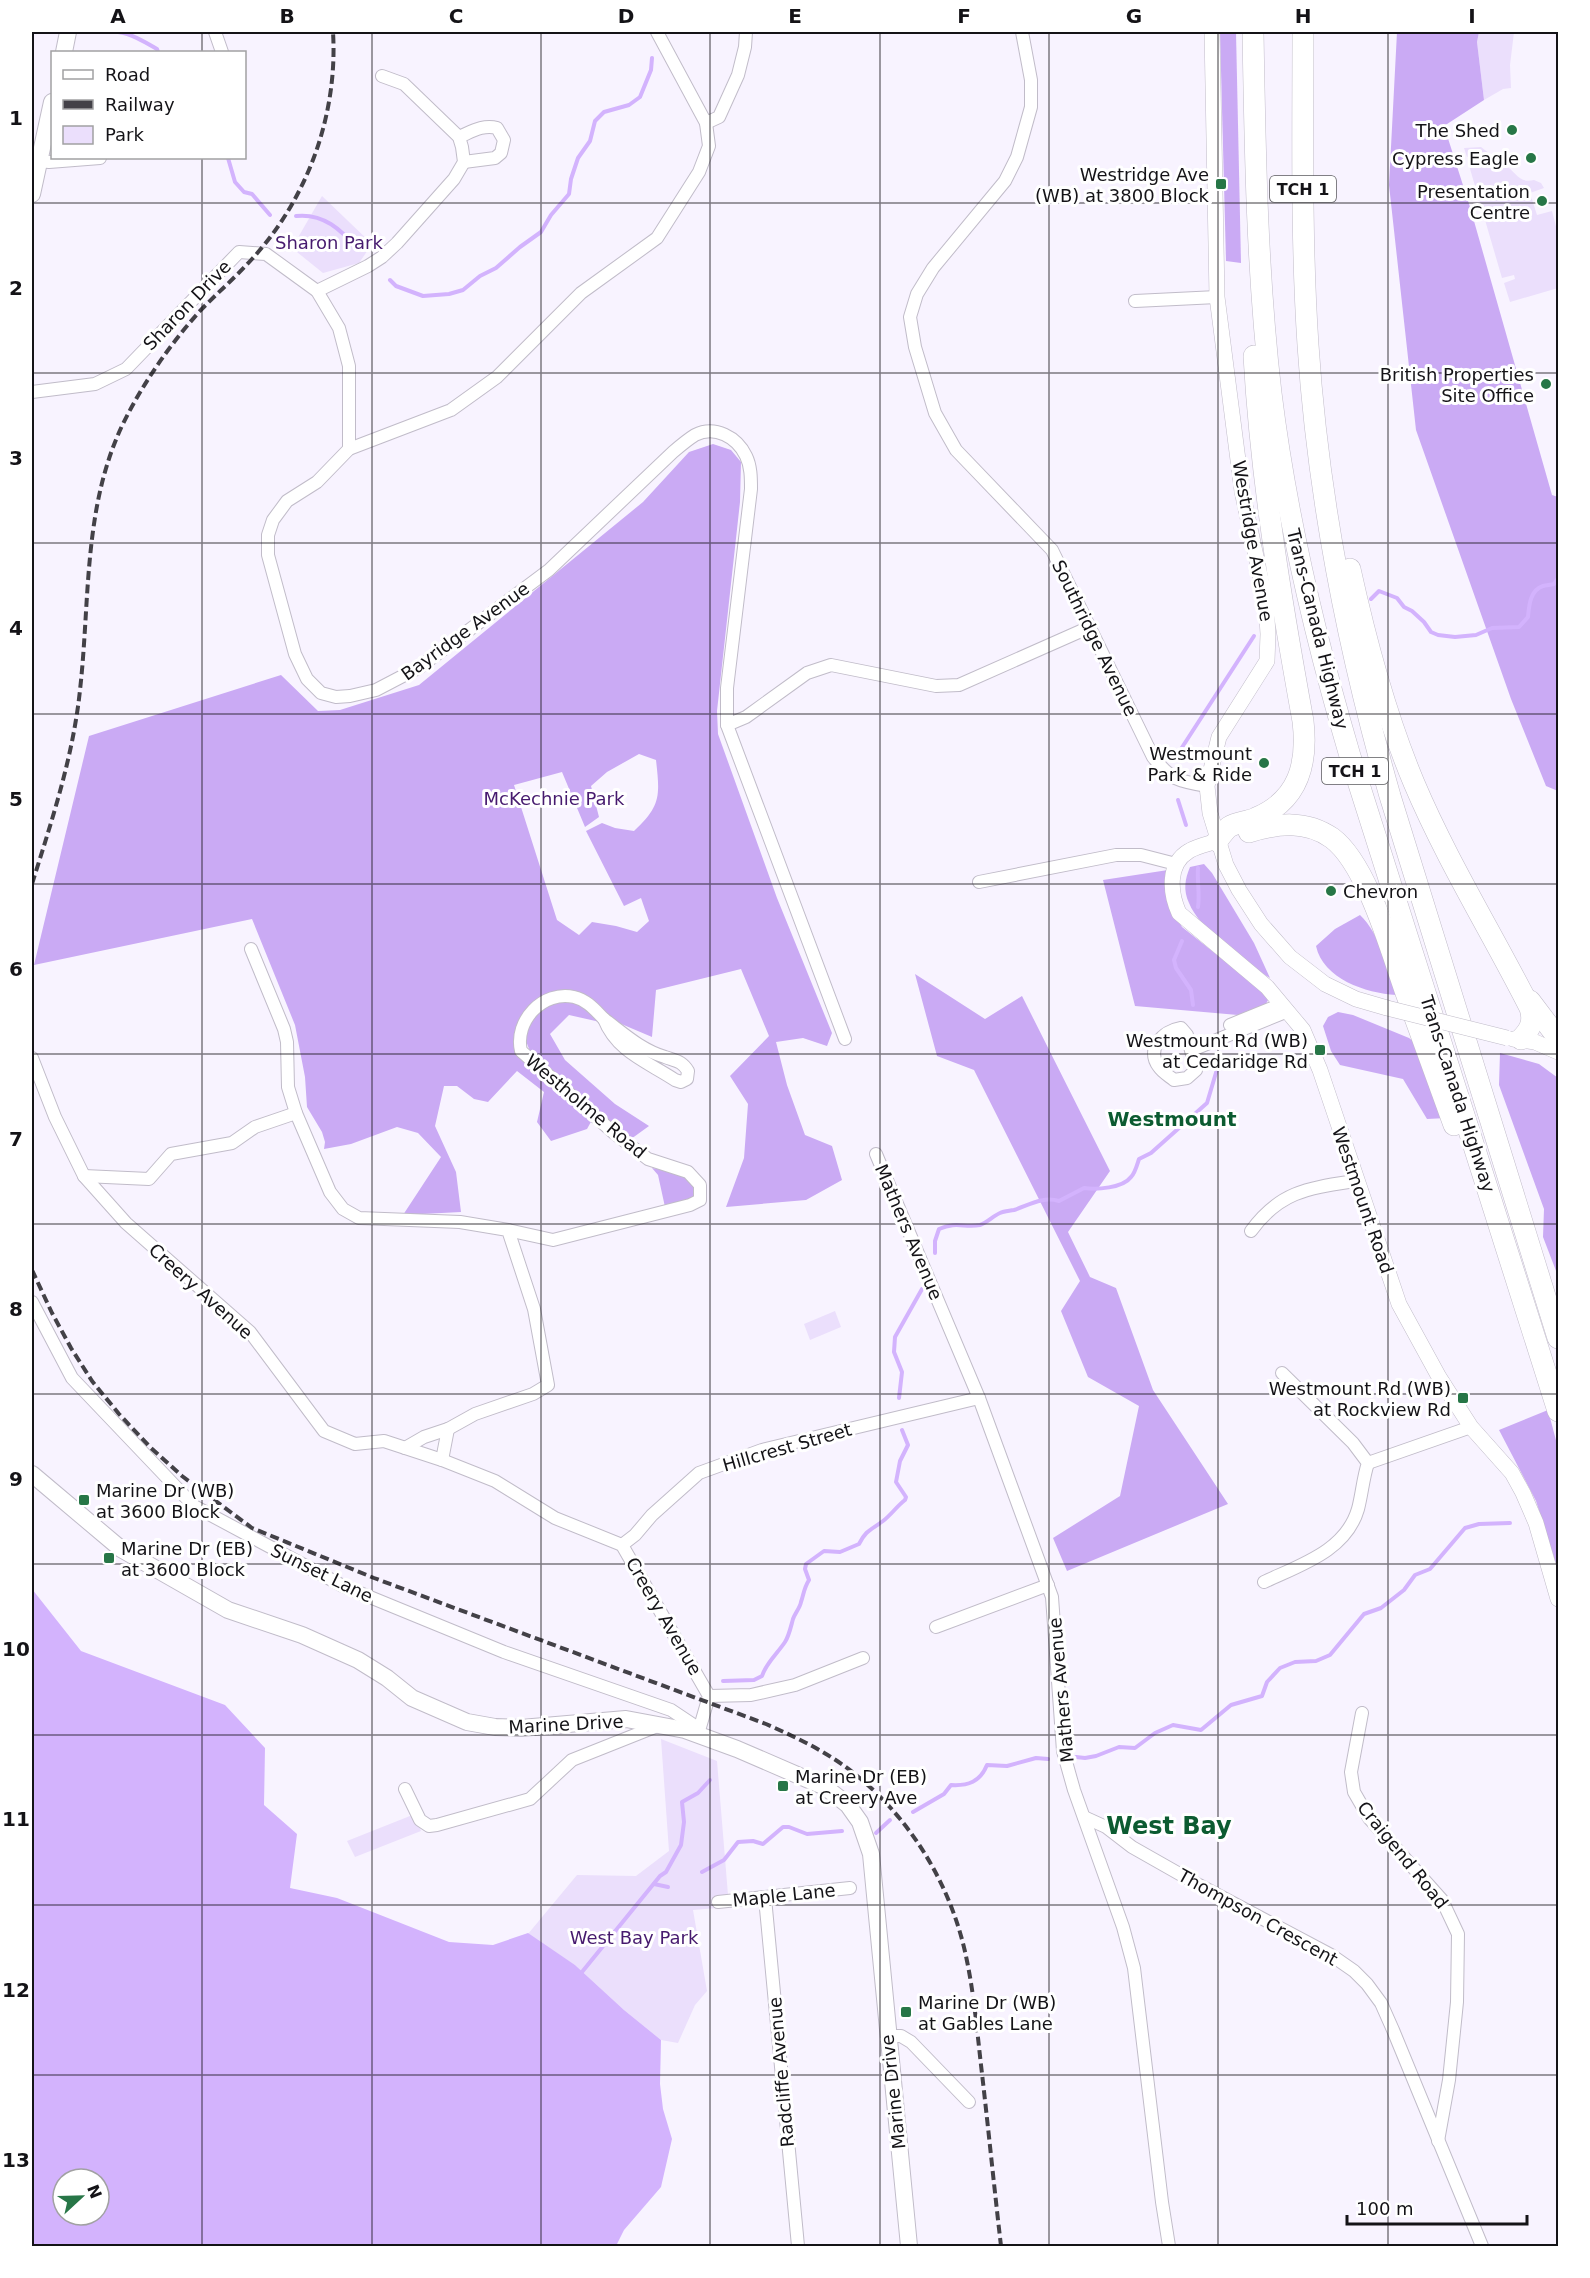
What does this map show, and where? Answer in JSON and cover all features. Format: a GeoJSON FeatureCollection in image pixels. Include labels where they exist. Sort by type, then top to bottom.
{"type":"FeatureCollection","features":[{"type":"Feature","properties":{"kind":"highway","name":"Trans-Canada Highway"},"geometry":{"type":"LineString","coordinates":[[1253,32],[1257,210],[1272,395],[1285,485],[1313,623],[1353,767],[1558,1411]]}},
{"type":"Feature","properties":{"kind":"highway","name":"Trans-Canada Highway"},"geometry":{"type":"LineString","coordinates":[[1303,32],[1303,240],[1308,347],[1316,434],[1345,617],[1365,706],[1393,807],[1558,1338]]}},
{"type":"Feature","properties":{"kind":"highway"},"geometry":{"type":"LineString","coordinates":[[1217,842],[1229,827],[1255,819],[1279,804],[1298,779],[1305,751],[1303,721],[1272,541],[1260,441],[1251,295],[1257,210]]}},
{"type":"Feature","properties":{"kind":"highway"},"geometry":{"type":"LineString","coordinates":[[1308,347],[1350,567],[1385,707],[1428,814],[1515,978],[1532,1017],[1532,1025],[1514,1039]]}},
{"type":"Feature","properties":{"kind":"highway"},"geometry":{"type":"LineString","coordinates":[[1217,842],[1267,826],[1293,824],[1319,831],[1333,839],[1353,863],[1381,925],[1471,1172],[1528,1315]]}},
{"type":"Feature","properties":{"kind":"highway"},"geometry":{"type":"LineString","coordinates":[[1515,978],[1558,1038]]}},
{"type":"Feature","properties":{"kind":"main road"},"geometry":{"type":"LineString","coordinates":[[64,51],[68,32]]}},
{"type":"Feature","properties":{"kind":"main road"},"geometry":{"type":"LineString","coordinates":[[32,194],[51,107]]}},
{"type":"Feature","properties":{"kind":"main road","name":"Marine Drive"},"geometry":{"type":"LineString","coordinates":[[32,1474],[121,1549],[150,1566],[228,1610],[302,1635],[358,1660],[387,1678],[412,1698],[467,1722],[521,1728],[626,1719],[698,1731],[825,1786],[848,1805],[860,1822],[871,1854],[909,2247]]}},
{"type":"Feature","properties":{"kind":"street"},"geometry":{"type":"LineString","coordinates":[[215,32],[222,51]]}},
{"type":"Feature","properties":{"kind":"street","name":"Bayridge Avenue"},"geometry":{"type":"LineString","coordinates":[[657,32],[706,123],[709,146],[699,172],[657,238],[581,293],[497,377],[451,410],[349,449],[317,482],[287,501],[278,511],[270,527],[267,545],[300,667],[315,689],[336,697],[376,690],[420,667],[549,570],[673,452],[695,436],[709,431],[719,432],[734,441],[747,457],[751,489],[727,688],[728,725]]}},
{"type":"Feature","properties":{"kind":"street"},"geometry":{"type":"LineString","coordinates":[[706,123],[718,117],[738,75],[746,32]]}},
{"type":"Feature","properties":{"kind":"street","name":"Southridge Avenue"},"geometry":{"type":"LineString","coordinates":[[1022,32],[1031,80],[1031,107],[1017,157],[1005,181],[933,267],[917,294],[910,317],[915,347],[934,413],[956,450],[1052,550],[1153,757],[1166,774],[1180,781],[1207,786]]}},
{"type":"Feature","properties":{"kind":"street","name":"Westridge Avenue"},"geometry":{"type":"LineString","coordinates":[[1212,32],[1217,297],[1242,491],[1266,603],[1268,634],[1267,661],[1219,737],[1207,786],[1217,842],[1239,890],[1261,924],[1290,957],[1325,984],[1356,999],[1558,1052]]}},
{"type":"Feature","properties":{"kind":"street"},"geometry":{"type":"LineString","coordinates":[[317,291],[382,257],[454,179],[464,162],[459,137],[404,84],[382,76]]}},
{"type":"Feature","properties":{"kind":"street"},"geometry":{"type":"LineString","coordinates":[[459,137],[490,126],[497,128],[504,140],[501,153],[495,158],[464,162]]}},
{"type":"Feature","properties":{"kind":"street"},"geometry":{"type":"LineString","coordinates":[[38,168],[50,162],[88,159]]}},
{"type":"Feature","properties":{"kind":"street","name":"Sharon Drive"},"geometry":{"type":"LineString","coordinates":[[32,392],[95,384],[126,369],[239,252],[266,254],[317,291],[339,328],[349,366],[349,449]]}},
{"type":"Feature","properties":{"kind":"street"},"geometry":{"type":"LineString","coordinates":[[1135,301],[1217,297]]}},
{"type":"Feature","properties":{"kind":"street"},"geometry":{"type":"LineString","coordinates":[[844,1039],[728,725],[746,717],[799,679],[824,666],[842,666],[936,686],[959,685],[1090,627]]}},
{"type":"Feature","properties":{"kind":"street"},"geometry":{"type":"LineString","coordinates":[[979,882],[1116,855],[1141,855],[1176,864],[1187,852],[1217,842]]}},
{"type":"Feature","properties":{"kind":"street","name":"Westmount Road"},"geometry":{"type":"LineString","coordinates":[[1176,864],[1172,891],[1179,913],[1267,987],[1303,1030],[1320,1070],[1355,1180],[1399,1304],[1439,1377],[1471,1426],[1512,1473],[1523,1493],[1536,1523],[1558,1599]]}},
{"type":"Feature","properties":{"kind":"street"},"geometry":{"type":"LineString","coordinates":[[251,949],[284,1029],[287,1042],[288,1087],[296,1113],[330,1192],[343,1209],[359,1218],[460,1222],[508,1230],[534,1309],[548,1385],[532,1394],[475,1414],[405,1448]]}},
{"type":"Feature","properties":{"kind":"street","name":"Westholme Road"},"geometry":{"type":"LineString","coordinates":[[508,1230],[553,1240],[690,1206],[700,1200],[700,1185],[688,1172],[648,1159],[614,1133],[521,1052],[522,1027],[535,1008],[554,997],[575,998],[586,1002],[623,1035],[648,1050],[681,1062],[688,1071],[687,1079],[681,1082],[675,1080],[629,1053],[609,1031],[604,1019]]}},
{"type":"Feature","properties":{"kind":"street"},"geometry":{"type":"LineString","coordinates":[[1191,1046],[1285,1007]]}},
{"type":"Feature","properties":{"kind":"street","name":"Creery Avenue"},"geometry":{"type":"LineString","coordinates":[[32,1058],[55,1117],[84,1176],[126,1223],[250,1332],[324,1431],[355,1444],[384,1441],[442,1460],[495,1481],[555,1518],[622,1545],[709,1696],[698,1731]]}},
{"type":"Feature","properties":{"kind":"street"},"geometry":{"type":"LineString","coordinates":[[84,1176],[149,1179],[171,1154],[232,1143],[255,1127],[296,1113]]}},
{"type":"Feature","properties":{"kind":"street","name":"Mathers Avenue"},"geometry":{"type":"LineString","coordinates":[[876,1154],[978,1398],[1048,1585],[1054,1609],[1058,1701],[1063,1751],[1074,1790],[1123,1927],[1134,1968],[1169,2247]]}},
{"type":"Feature","properties":{"kind":"street"},"geometry":{"type":"LineString","coordinates":[[1251,1231],[1262,1216],[1283,1198],[1315,1187],[1355,1180]]}},
{"type":"Feature","properties":{"kind":"street","name":"Sunset Lane"},"geometry":{"type":"LineString","coordinates":[[32,1302],[72,1378],[194,1506],[342,1586],[504,1652],[671,1710],[698,1731]]}},
{"type":"Feature","properties":{"kind":"street"},"geometry":{"type":"LineString","coordinates":[[1264,1582],[1316,1557],[1342,1540],[1358,1510],[1368,1463],[1353,1443],[1282,1373]]}},
{"type":"Feature","properties":{"kind":"street","name":"Hillcrest Street"},"geometry":{"type":"LineString","coordinates":[[622,1545],[699,1473],[762,1450],[978,1398]]}},
{"type":"Feature","properties":{"kind":"street"},"geometry":{"type":"LineString","coordinates":[[1368,1463],[1471,1426]]}},
{"type":"Feature","properties":{"kind":"street"},"geometry":{"type":"LineString","coordinates":[[442,1460],[448,1429]]}},
{"type":"Feature","properties":{"kind":"street"},"geometry":{"type":"LineString","coordinates":[[936,1627],[1048,1585]]}},
{"type":"Feature","properties":{"kind":"street"},"geometry":{"type":"LineString","coordinates":[[709,1696],[751,1695],[795,1685],[863,1658]]}},
{"type":"Feature","properties":{"kind":"street","name":"Craigend Road"},"geometry":{"type":"LineString","coordinates":[[1362,1713],[1351,1772],[1354,1792],[1369,1818],[1442,1900],[1458,1934],[1457,2002],[1449,2080],[1438,2141]]}},
{"type":"Feature","properties":{"kind":"street"},"geometry":{"type":"LineString","coordinates":[[405,1789],[420,1820],[429,1826],[437,1825],[530,1799],[572,1760],[662,1725]]}},
{"type":"Feature","properties":{"kind":"street","name":"Thompson Crescent"},"geometry":{"type":"LineString","coordinates":[[1084,1817],[1106,1827],[1132,1847],[1199,1886],[1331,1955],[1354,1971],[1367,1984],[1381,2003],[1482,2247]]}},
{"type":"Feature","properties":{"kind":"street","name":"Maple Lane"},"geometry":{"type":"LineString","coordinates":[[718,1902],[850,1888]]}},
{"type":"Feature","properties":{"kind":"street","name":"Radcliffe Avenue"},"geometry":{"type":"LineString","coordinates":[[765,1898],[798,2247]]}},
{"type":"Feature","properties":{"kind":"street"},"geometry":{"type":"LineString","coordinates":[[887,2036],[901,2037],[911,2042],[969,2102]]}},
{"type":"Feature","properties":{"kind":"green space"},"geometry":{"type":"Polygon","coordinates":[[[1479,32],[1514,32],[1510,65],[1511,88],[1503,89],[1484,100],[1477,42],[1479,32]]]}},
{"type":"Feature","properties":{"kind":"green space"},"geometry":{"type":"Polygon","coordinates":[[[1481,147],[1490,154],[1491,159],[1509,168],[1521,179],[1534,180],[1541,183],[1544,188],[1530,193],[1537,215],[1552,211],[1558,234],[1558,288],[1510,302],[1504,283],[1515,279],[1514,275],[1502,278],[1468,162],[1480,159],[1479,154],[1467,157],[1464,148],[1481,147]]]}},
{"type":"Feature","properties":{"kind":"green space","name":"Sharon Park"},"geometry":{"type":"Polygon","coordinates":[[[322,196],[372,244],[359,263],[323,273],[292,248],[322,196]]]}},
{"type":"Feature","properties":{"kind":"green space"},"geometry":{"type":"Polygon","coordinates":[[[835,1311],[841,1327],[810,1340],[804,1324],[835,1311]]]}},
{"type":"Feature","properties":{"kind":"green space","name":"West Bay Park"},"geometry":{"type":"Polygon","coordinates":[[[661,1739],[717,1761],[729,1907],[693,1910],[707,1991],[695,2005],[678,2043],[661,2040],[575,1965],[528,1934],[577,1875],[636,1876],[669,1851],[661,1739]]]}},
{"type":"Feature","properties":{"kind":"green space"},"geometry":{"type":"Polygon","coordinates":[[[415,1814],[421,1831],[355,1857],[347,1841],[415,1814]]]}},
{"type":"Feature","properties":{"kind":"shaded area"},"geometry":{"type":"Polygon","coordinates":[[[1220,32],[1236,32],[1241,263],[1226,261],[1220,32]]]}},
{"type":"Feature","properties":{"kind":"shaded area"},"geometry":{"type":"Polygon","coordinates":[[[1397,32],[1479,32],[1477,42],[1484,100],[1444,126],[1470,207],[1552,495],[1558,497],[1558,791],[1546,786],[1511,699],[1416,430],[1389,185],[1397,32]]]}},
{"type":"Feature","properties":{"kind":"shaded area","name":"McKechnie Park"},"geometry":{"type":"Polygon","coordinates":[[[713,444],[731,450],[741,462],[740,502],[717,711],[718,734],[777,898],[832,1033],[827,1046],[803,1038],[776,1042],[787,1085],[805,1135],[832,1146],[842,1180],[806,1200],[726,1207],[744,1158],[748,1104],[730,1076],[769,1036],[741,969],[656,990],[652,1037],[619,1023],[586,997],[556,992],[516,1038],[592,1120],[587,1129],[551,1141],[537,1122],[544,1092],[517,1071],[488,1102],[474,1099],[457,1086],[444,1086],[435,1126],[456,1172],[461,1212],[403,1215],[441,1157],[418,1133],[397,1127],[351,1144],[324,1149],[325,1142],[322,1132],[307,1107],[305,1077],[295,1025],[252,919],[34,965],[89,736],[281,675],[318,711],[340,710],[419,685],[643,502],[689,452],[713,444]],[[639,754],[607,772],[591,786],[599,817],[585,827],[562,772],[514,785],[557,920],[579,935],[592,922],[637,932],[649,921],[641,898],[624,906],[586,831],[602,823],[634,831],[643,822],[657,800],[656,760],[639,754]]]}},
{"type":"Feature","properties":{"kind":"shaded area"},"geometry":{"type":"Polygon","coordinates":[[[1204,864],[1212,873],[1254,943],[1270,978],[1225,945],[1194,913],[1187,898],[1186,880],[1190,867],[1204,864]]]}},
{"type":"Feature","properties":{"kind":"shaded area"},"geometry":{"type":"Polygon","coordinates":[[[1168,870],[1167,900],[1182,927],[1265,993],[1268,1000],[1264,1008],[1238,1015],[1135,1006],[1103,880],[1168,870]]]}},
{"type":"Feature","properties":{"kind":"shaded area"},"geometry":{"type":"Polygon","coordinates":[[[1360,915],[1378,942],[1396,995],[1372,991],[1347,982],[1327,967],[1320,957],[1316,946],[1335,929],[1360,915]]]}},
{"type":"Feature","properties":{"kind":"shaded area"},"geometry":{"type":"Polygon","coordinates":[[[915,974],[985,1019],[1022,996],[1110,1171],[1068,1232],[1090,1277],[1116,1288],[1153,1390],[1228,1504],[1067,1571],[1053,1538],[1120,1496],[1139,1406],[1088,1377],[1061,1311],[1080,1281],[974,1070],[937,1056],[915,974]]]}},
{"type":"Feature","properties":{"kind":"shaded area"},"geometry":{"type":"Polygon","coordinates":[[[561,1000],[583,1007],[600,1022],[569,1015],[550,1034],[565,1060],[615,1104],[649,1126],[631,1139],[597,1113],[534,1057],[528,1046],[526,1028],[530,1021],[542,1009],[561,1000]]]}},
{"type":"Feature","properties":{"kind":"shaded area"},"geometry":{"type":"Polygon","coordinates":[[[1338,1012],[1353,1015],[1409,1038],[1422,1048],[1447,1118],[1427,1119],[1403,1079],[1340,1065],[1331,1051],[1323,1026],[1328,1017],[1338,1012]]]}},
{"type":"Feature","properties":{"kind":"shaded area"},"geometry":{"type":"Polygon","coordinates":[[[1500,1053],[1539,1064],[1558,1078],[1558,1276],[1543,1237],[1544,1209],[1499,1085],[1500,1053]]]}},
{"type":"Feature","properties":{"kind":"shaded area"},"geometry":{"type":"Polygon","coordinates":[[[652,1168],[679,1172],[695,1185],[696,1196],[692,1200],[665,1207],[658,1175],[652,1168]]]}},
{"type":"Feature","properties":{"kind":"shaded area"},"geometry":{"type":"Polygon","coordinates":[[[1548,1410],[1558,1448],[1558,1570],[1536,1501],[1499,1430],[1548,1410]]]}},
{"type":"Feature","properties":{"kind":"shaded area"},"geometry":{"type":"Polygon","coordinates":[[[32,1589],[81,1651],[225,1705],[265,1748],[264,1805],[297,1834],[290,1888],[337,1898],[449,1942],[493,1945],[528,1933],[575,1965],[661,2040],[660,2084],[663,2109],[672,2139],[661,2187],[624,2230],[616,2246],[32,2246],[32,1589]]]}},
{"type":"Feature","properties":{"kind":"waterway"},"geometry":{"type":"LineString","coordinates":[[118,32],[138,39],[158,51]]}},
{"type":"Feature","properties":{"kind":"waterway"},"geometry":{"type":"LineString","coordinates":[[390,280],[396,286],[423,296],[449,294],[463,290],[480,276],[496,268],[541,232],[551,215],[569,194],[578,158],[590,141],[595,121],[604,112],[629,105],[640,97],[651,70],[652,58]]}},
{"type":"Feature","properties":{"kind":"waterway"},"geometry":{"type":"LineString","coordinates":[[228,159],[235,182],[244,192],[252,194],[270,215]]}},
{"type":"Feature","properties":{"kind":"waterway"},"geometry":{"type":"LineString","coordinates":[[296,216],[315,217],[331,224],[358,249]]}},
{"type":"Feature","properties":{"kind":"waterway"},"geometry":{"type":"LineString","coordinates":[[1371,599],[1379,591],[1397,598],[1404,607],[1424,622],[1431,632],[1438,635],[1455,637],[1476,635],[1492,628],[1519,627],[1528,617],[1535,591],[1543,586],[1554,584],[1558,578]]}},
{"type":"Feature","properties":{"kind":"waterway"},"geometry":{"type":"LineString","coordinates":[[1181,749],[1254,636]]}},
{"type":"Feature","properties":{"kind":"waterway"},"geometry":{"type":"LineString","coordinates":[[1178,800],[1186,825]]}},
{"type":"Feature","properties":{"kind":"waterway"},"geometry":{"type":"LineString","coordinates":[[1198,868],[1198,907]]}},
{"type":"Feature","properties":{"kind":"waterway"},"geometry":{"type":"LineString","coordinates":[[1182,941],[1174,960],[1176,968],[1191,990],[1193,1005]]}},
{"type":"Feature","properties":{"kind":"waterway"},"geometry":{"type":"LineString","coordinates":[[935,1253],[935,1241],[939,1229],[951,1225],[980,1225],[1002,1212],[1036,1202],[1059,1201],[1084,1188],[1109,1187],[1127,1181],[1134,1173],[1139,1159],[1151,1153],[1207,1103],[1218,1066]]}},
{"type":"Feature","properties":{"kind":"waterway"},"geometry":{"type":"LineString","coordinates":[[899,1398],[902,1372],[894,1352],[895,1337],[922,1289]]}},
{"type":"Feature","properties":{"kind":"waterway"},"geometry":{"type":"LineString","coordinates":[[723,1681],[754,1680],[762,1676],[788,1637],[809,1580],[805,1569],[806,1564],[824,1551],[840,1552],[859,1544],[867,1533],[886,1519],[905,1500],[906,1497],[896,1482],[900,1461],[908,1445],[902,1430]]}},
{"type":"Feature","properties":{"kind":"waterway"},"geometry":{"type":"LineString","coordinates":[[1076,1757],[1096,1756],[1119,1747],[1135,1748],[1155,1733],[1173,1725],[1201,1730],[1231,1705],[1262,1696],[1267,1682],[1280,1668],[1295,1662],[1316,1661],[1330,1655],[1364,1614],[1381,1608],[1404,1590],[1415,1575],[1430,1569],[1465,1528],[1479,1524],[1510,1523]]}},
{"type":"Feature","properties":{"kind":"waterway"},"geometry":{"type":"LineString","coordinates":[[913,1812],[944,1794],[951,1785],[973,1782],[987,1765],[1007,1766],[1036,1758],[1048,1759]]}},
{"type":"Feature","properties":{"kind":"waterway"},"geometry":{"type":"LineString","coordinates":[[582,1972],[660,1876],[666,1872],[681,1845],[684,1822],[682,1802],[698,1793],[710,1780]]}},
{"type":"Feature","properties":{"kind":"waterway"},"geometry":{"type":"LineString","coordinates":[[876,1833],[890,1820]]}},
{"type":"Feature","properties":{"kind":"waterway"},"geometry":{"type":"LineString","coordinates":[[702,1872],[724,1860],[738,1842],[753,1841],[763,1844],[783,1827],[807,1834],[842,1831]]}},
{"type":"Feature","properties":{"kind":"waterway"},"geometry":{"type":"LineString","coordinates":[[654,1884],[668,1887]]}},
{"type":"Feature","properties":{"kind":"railway"},"geometry":{"type":"LineString","coordinates":[[32,884],[61,788],[77,715],[94,524],[109,459],[129,412],[156,367],[199,312],[246,266],[272,235],[304,182],[324,124],[330,93],[333,32]]}},
{"type":"Feature","properties":{"kind":"railway"},"geometry":{"type":"LineString","coordinates":[[32,1270],[71,1348],[92,1381],[119,1414],[182,1476],[252,1528],[374,1578],[766,1724],[834,1759],[866,1783],[887,1804],[923,1851],[938,1877],[960,1932],[973,2000],[1001,2246]]}},
{"type":"Feature","properties":{"kind":"place","name":"The Shed"},"geometry":{"type":"Point","coordinates":[1512,130]}},
{"type":"Feature","properties":{"kind":"place","name":"Cypress Eagle"},"geometry":{"type":"Point","coordinates":[1531,158]}},
{"type":"Feature","properties":{"kind":"place","name":"Westridge Ave (WB) at 3800 Block"},"geometry":{"type":"Point","coordinates":[1221,184]}},
{"type":"Feature","properties":{"kind":"place","name":"Presentation Centre"},"geometry":{"type":"Point","coordinates":[1542,201]}},
{"type":"Feature","properties":{"kind":"place","name":"British Properties Site Office"},"geometry":{"type":"Point","coordinates":[1546,384]}},
{"type":"Feature","properties":{"kind":"place","name":"Westmount Park & Ride"},"geometry":{"type":"Point","coordinates":[1264,763]}},
{"type":"Feature","properties":{"kind":"place","name":"Chevron"},"geometry":{"type":"Point","coordinates":[1331,891]}},
{"type":"Feature","properties":{"kind":"place","name":"Westmount Rd (WB) at Cedaridge Rd"},"geometry":{"type":"Point","coordinates":[1320,1050]}},
{"type":"Feature","properties":{"kind":"place","name":"Westmount Rd (WB) at Rockview Rd"},"geometry":{"type":"Point","coordinates":[1463,1398]}},
{"type":"Feature","properties":{"kind":"place","name":"Marine Dr (WB) at 3600 Block"},"geometry":{"type":"Point","coordinates":[84,1500]}},
{"type":"Feature","properties":{"kind":"place","name":"Marine Dr (EB) at 3600 Block"},"geometry":{"type":"Point","coordinates":[109,1558]}},
{"type":"Feature","properties":{"kind":"place","name":"Marine Dr (EB) at Creery Ave"},"geometry":{"type":"Point","coordinates":[783,1786]}},
{"type":"Feature","properties":{"kind":"place","name":"Marine Dr (WB) at Gables Lane"},"geometry":{"type":"Point","coordinates":[906,2012]}},
{"type":"Feature","properties":{"kind":"district","name":"Westmount"},"geometry":{"type":"Point","coordinates":[1172,1119]}},
{"type":"Feature","properties":{"kind":"district","name":"West Bay"},"geometry":{"type":"Point","coordinates":[1169,1826]}}]}
